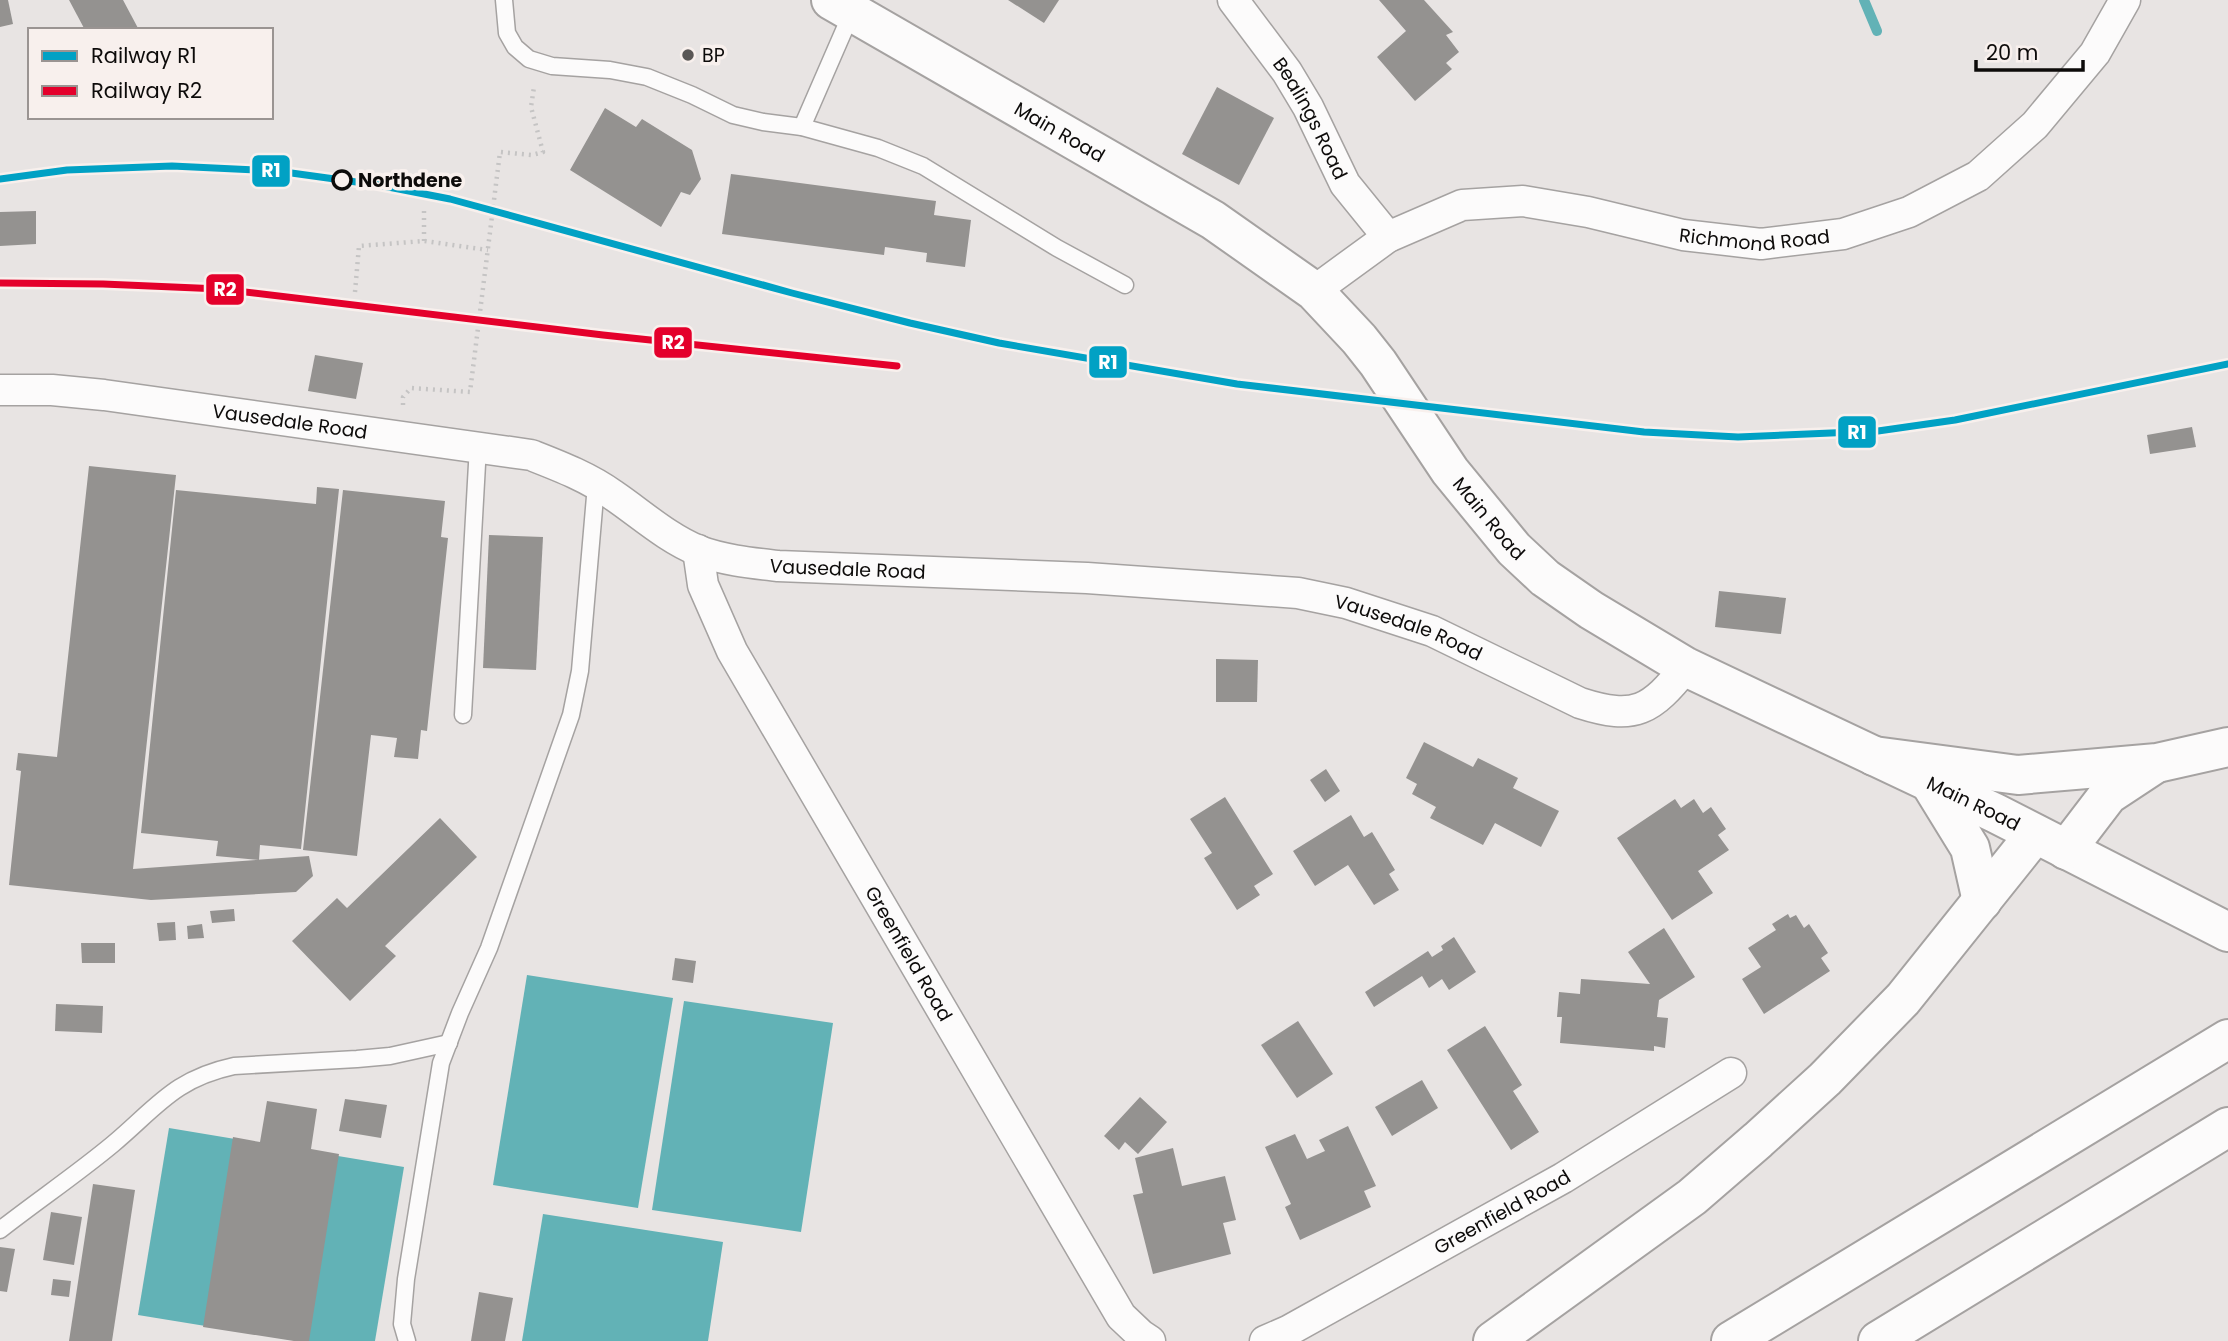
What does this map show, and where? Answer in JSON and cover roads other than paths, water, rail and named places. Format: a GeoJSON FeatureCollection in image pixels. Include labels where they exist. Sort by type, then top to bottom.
{"type":"FeatureCollection","features":[{"type":"Feature","properties":{"kind":"main road","name":"Main Road"},"geometry":{"type":"LineString","coordinates":[[841,6],[1213,220],[1314,291],[1359,339],[1450,471],[1514,549],[1545,578],[1591,610],[1686,667],[2051,842],[2228,932]]}},
{"type":"Feature","properties":{"kind":"main road"},"geometry":{"type":"LineString","coordinates":[[1874,756],[2018,775],[2157,763],[2228,747]]}},
{"type":"Feature","properties":{"kind":"main road"},"geometry":{"type":"LineString","coordinates":[[1493,1341],[1692,1197],[1758,1140],[1825,1079],[1903,999],[1982,901],[2108,795],[2157,763]]}},
{"type":"Feature","properties":{"kind":"main road"},"geometry":{"type":"LineString","coordinates":[[1930,783],[1970,848],[1982,901]]}},
{"type":"Feature","properties":{"kind":"main road"},"geometry":{"type":"LineString","coordinates":[[1731,1341],[2228,1038]]}},
{"type":"Feature","properties":{"kind":"main road"},"geometry":{"type":"LineString","coordinates":[[1878,1341],[2228,1127]]}},
{"type":"Feature","properties":{"kind":"street","name":"Bealings Road"},"geometry":{"type":"LineString","coordinates":[[1233,0],[1287,72],[1308,107],[1345,184],[1388,237]]}},
{"type":"Feature","properties":{"kind":"street","name":"Richmond Road"},"geometry":{"type":"LineString","coordinates":[[1314,291],[1388,237],[1462,205],[1523,201],[1588,212],[1683,236],[1761,244],[1843,234],[1909,212],[1978,176],[2035,125],[2095,53],[2125,0]]}},
{"type":"Feature","properties":{"kind":"street","name":"Vausedale Road"},"geometry":{"type":"LineString","coordinates":[[0,390],[52,390],[103,395],[531,455],[575,473],[612,494],[653,525],[698,551],[743,562],[778,566],[1087,578],[1298,593],[1346,603],[1432,631],[1580,703],[1602,710],[1626,712],[1647,706],[1664,694],[1686,667]]}},
{"type":"Feature","properties":{"kind":"street","name":"Greenfield Road"},"geometry":{"type":"LineString","coordinates":[[698,551],[703,585],[732,651],[1121,1315],[1150,1341]]}},
{"type":"Feature","properties":{"kind":"street","name":"Greenfield Road"},"geometry":{"type":"LineString","coordinates":[[1265,1341],[1288,1331],[1563,1178],[1731,1073]]}},
{"type":"Feature","properties":{"kind":"lane"},"geometry":{"type":"LineString","coordinates":[[504,0],[507,33],[515,47],[529,59],[552,66],[610,70],[647,78],[692,95],[733,115],[802,127],[878,148],[923,166],[1057,248],[1125,285]]}},
{"type":"Feature","properties":{"kind":"lane"},"geometry":{"type":"LineString","coordinates":[[802,127],[841,6]]}},
{"type":"Feature","properties":{"kind":"lane"},"geometry":{"type":"LineString","coordinates":[[463,715],[478,446]]}},
{"type":"Feature","properties":{"kind":"lane"},"geometry":{"type":"LineString","coordinates":[[407,1341],[402,1324],[406,1279],[442,1063],[460,1013],[489,948],[570,716],[580,671],[596,485]]}},
{"type":"Feature","properties":{"kind":"lane"},"geometry":{"type":"LineString","coordinates":[[0,1230],[113,1145],[170,1093],[209,1071],[234,1066],[390,1056],[449,1043]]}},
{"type":"Feature","properties":{"kind":"water"},"geometry":{"type":"Polygon","coordinates":[[[527,975],[673,998],[638,1208],[493,1185],[527,975]]]}},
{"type":"Feature","properties":{"kind":"water"},"geometry":{"type":"Polygon","coordinates":[[[684,1001],[833,1023],[801,1232],[652,1210],[684,1001]]]}},
{"type":"Feature","properties":{"kind":"water"},"geometry":{"type":"Polygon","coordinates":[[[169,1128],[404,1167],[375,1341],[298,1341],[138,1315],[169,1128]]]}},
{"type":"Feature","properties":{"kind":"water"},"geometry":{"type":"Polygon","coordinates":[[[543,1214],[723,1242],[708,1341],[522,1341],[543,1214]]]}},
{"type":"Feature","properties":{"kind":"waterway"},"geometry":{"type":"LineString","coordinates":[[1864,0],[1877,31]]}},
{"type":"Feature","properties":{"kind":"rail line","name":"R1"},"geometry":{"type":"LineString","coordinates":[[0,179],[67,170],[172,166],[277,171],[378,185],[450,199],[792,293],[999,343],[1237,384],[1644,432],[1738,437],[1878,431],[1955,420],[2228,364]]}},
{"type":"Feature","properties":{"kind":"rail line","name":"R2"},"geometry":{"type":"LineString","coordinates":[[0,283],[220,289],[603,335],[897,366]]}},
{"type":"Feature","properties":{"kind":"place","name":"BP"},"geometry":{"type":"Point","coordinates":[688,55]}},
{"type":"Feature","properties":{"kind":"place","name":"Northdene"},"geometry":{"type":"Point","coordinates":[342,180]}}]}
